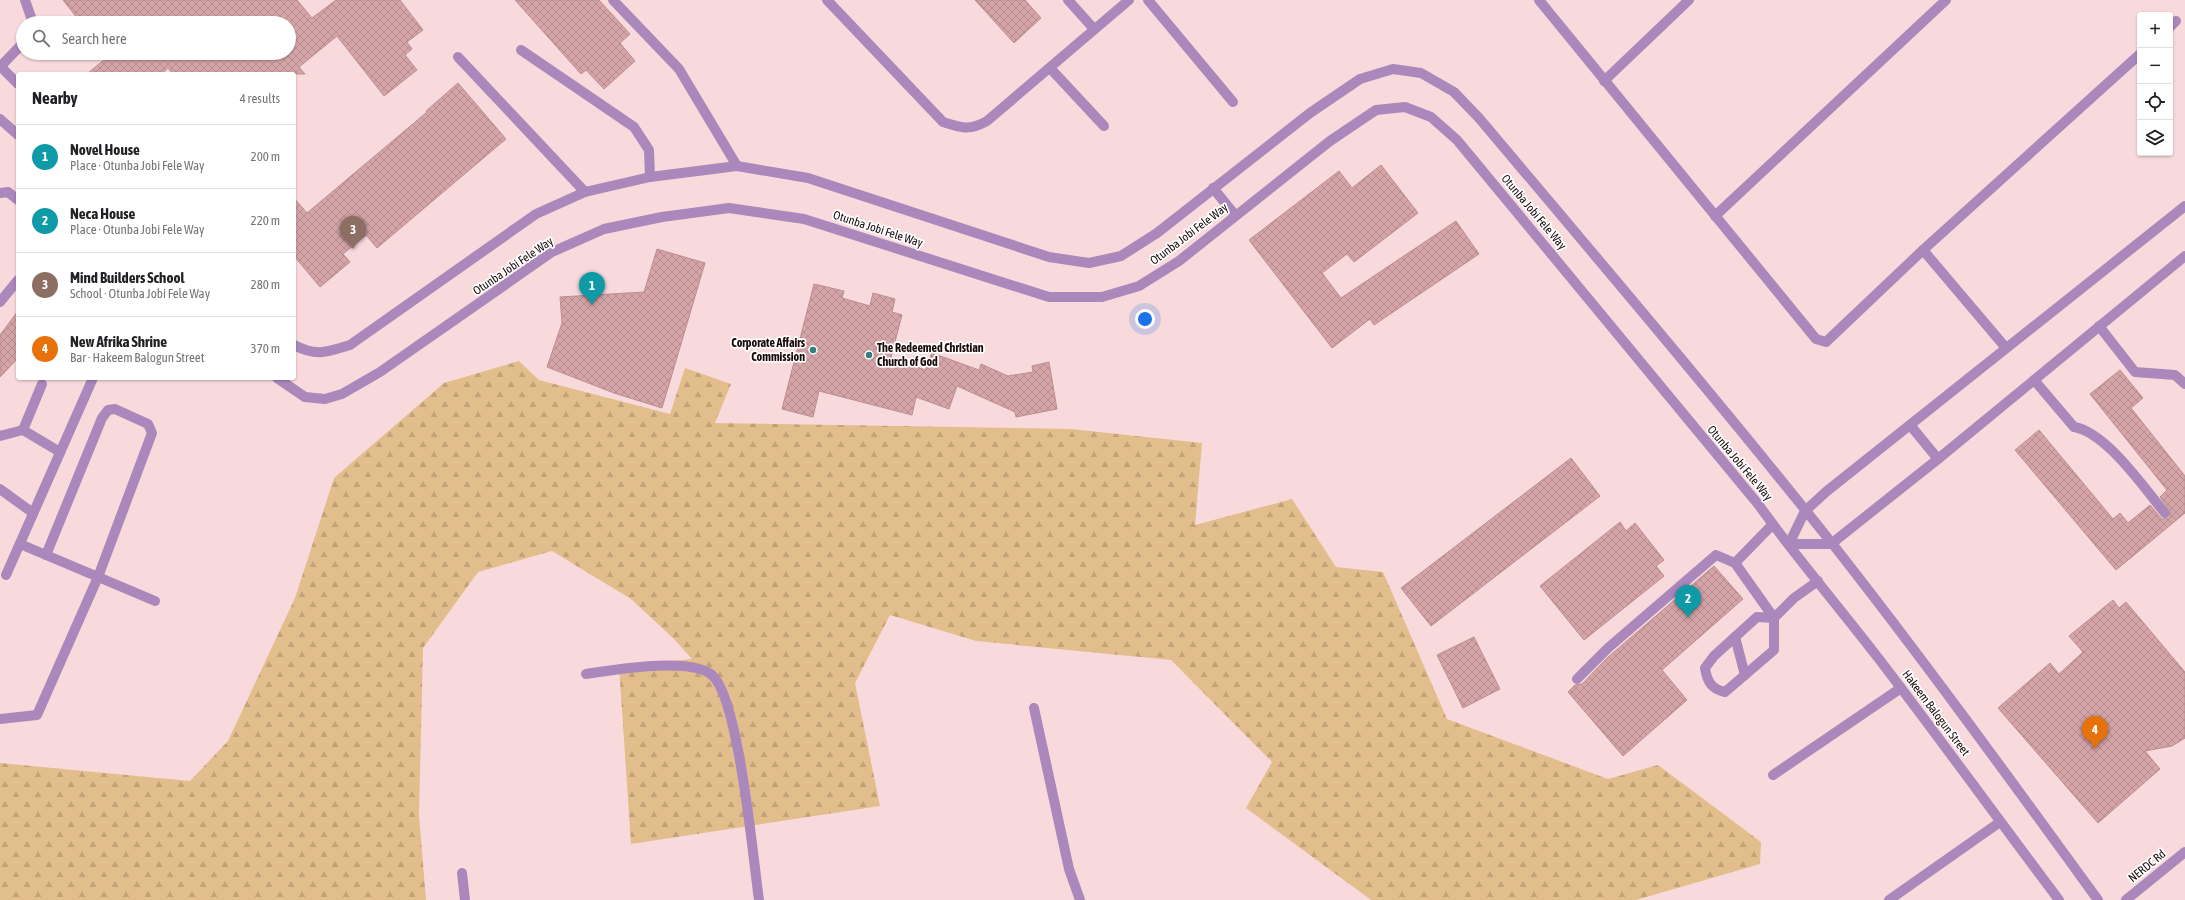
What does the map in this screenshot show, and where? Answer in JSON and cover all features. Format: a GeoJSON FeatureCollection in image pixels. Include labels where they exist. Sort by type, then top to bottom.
{"type":"FeatureCollection","features":[{"type":"Feature","properties":{"kind":"street"},"geometry":{"type":"LineString","coordinates":[[25,0],[31,16]]}},
{"type":"Feature","properties":{"kind":"street"},"geometry":{"type":"LineString","coordinates":[[613,0],[678,69],[737,166]]}},
{"type":"Feature","properties":{"kind":"street"},"geometry":{"type":"LineString","coordinates":[[827,0],[943,122],[956,126],[974,128],[987,121],[1129,0]]}},
{"type":"Feature","properties":{"kind":"street"},"geometry":{"type":"LineString","coordinates":[[1068,0],[1094,29]]}},
{"type":"Feature","properties":{"kind":"street"},"geometry":{"type":"LineString","coordinates":[[1148,0],[1233,102]]}},
{"type":"Feature","properties":{"kind":"street"},"geometry":{"type":"LineString","coordinates":[[1539,0],[1816,339],[1826,342],[1923,250],[2137,57]]}},
{"type":"Feature","properties":{"kind":"street"},"geometry":{"type":"LineString","coordinates":[[1604,81],[1689,0]]}},
{"type":"Feature","properties":{"kind":"street"},"geometry":{"type":"LineString","coordinates":[[1715,216],[1946,0]]}},
{"type":"Feature","properties":{"kind":"street"},"geometry":{"type":"LineString","coordinates":[[16,50],[0,67],[16,82]]}},
{"type":"Feature","properties":{"kind":"street"},"geometry":{"type":"LineString","coordinates":[[521,50],[634,127],[649,150],[650,177]]}},
{"type":"Feature","properties":{"kind":"street"},"geometry":{"type":"LineString","coordinates":[[458,57],[585,192]]}},
{"type":"Feature","properties":{"kind":"street"},"geometry":{"type":"LineString","coordinates":[[1050,68],[1104,126]]}},
{"type":"Feature","properties":{"kind":"street","name":"Otunba Jobi Fele Way"},"geometry":{"type":"LineString","coordinates":[[296,345],[307,352],[326,353],[350,345],[536,214],[585,192],[650,177],[737,166],[808,178],[1049,257],[1089,263],[1121,256],[1157,233],[1310,113],[1360,79],[1393,69],[1421,73],[1454,92],[1478,118],[1748,440],[1831,544]]}},
{"type":"Feature","properties":{"kind":"street","name":"Otunba Jobi Fele Way"},"geometry":{"type":"LineString","coordinates":[[280,380],[305,397],[325,399],[342,394],[393,363],[552,252],[604,229],[662,217],[728,208],[804,218],[1050,297],[1102,297],[1139,286],[1179,261],[1330,141],[1376,110],[1405,107],[1432,117],[1457,140],[1758,504],[1789,544]]}},
{"type":"Feature","properties":{"kind":"street"},"geometry":{"type":"LineString","coordinates":[[0,119],[16,134]]}},
{"type":"Feature","properties":{"kind":"street"},"geometry":{"type":"LineString","coordinates":[[1213,188],[1235,215]]}},
{"type":"Feature","properties":{"kind":"street"},"geometry":{"type":"LineString","coordinates":[[0,193],[8,192],[16,198]]}},
{"type":"Feature","properties":{"kind":"street"},"geometry":{"type":"LineString","coordinates":[[2185,206],[1910,425],[1805,511],[1789,544],[1831,544],[1938,459],[2185,256]]}},
{"type":"Feature","properties":{"kind":"street"},"geometry":{"type":"LineString","coordinates":[[1923,250],[2006,348]]}},
{"type":"Feature","properties":{"kind":"street"},"geometry":{"type":"LineString","coordinates":[[0,302],[16,282]]}},
{"type":"Feature","properties":{"kind":"street"},"geometry":{"type":"LineString","coordinates":[[2099,326],[2135,372],[2176,375],[2185,384]]}},
{"type":"Feature","properties":{"kind":"street"},"geometry":{"type":"LineString","coordinates":[[6,575],[92,380]]}},
{"type":"Feature","properties":{"kind":"street"},"geometry":{"type":"LineString","coordinates":[[2034,380],[2074,427],[2079,428],[2106,443],[2165,513]]}},
{"type":"Feature","properties":{"kind":"street"},"geometry":{"type":"LineString","coordinates":[[23,430],[42,384]]}},
{"type":"Feature","properties":{"kind":"street"},"geometry":{"type":"LineString","coordinates":[[0,719],[37,715],[98,577],[152,433],[148,424],[115,409],[108,410],[102,418],[46,555]]}},
{"type":"Feature","properties":{"kind":"street"},"geometry":{"type":"LineString","coordinates":[[1910,425],[1938,459]]}},
{"type":"Feature","properties":{"kind":"street"},"geometry":{"type":"LineString","coordinates":[[0,436],[23,430],[60,452]]}},
{"type":"Feature","properties":{"kind":"street"},"geometry":{"type":"LineString","coordinates":[[2,495],[34,512]]}},
{"type":"Feature","properties":{"kind":"street"},"geometry":{"type":"LineString","coordinates":[[1735,563],[1772,524]]}},
{"type":"Feature","properties":{"kind":"street"},"geometry":{"type":"LineString","coordinates":[[20,544],[156,601]]}},
{"type":"Feature","properties":{"kind":"street","name":"Hakeem Balogun Street"},"geometry":{"type":"LineString","coordinates":[[1789,544],[1901,688],[2059,900]]}},
{"type":"Feature","properties":{"kind":"street","name":"Hakeem Balogun Street"},"geometry":{"type":"LineString","coordinates":[[1831,544],[1972,726],[2098,900]]}},
{"type":"Feature","properties":{"kind":"street"},"geometry":{"type":"LineString","coordinates":[[1577,679],[1608,648],[1716,555],[1735,563],[1774,618],[1774,650],[1725,692],[1715,690],[1707,680],[1705,668],[1714,656],[1757,617],[1774,618],[1794,598],[1818,581]]}},
{"type":"Feature","properties":{"kind":"street"},"geometry":{"type":"LineString","coordinates":[[1735,638],[1745,674]]}},
{"type":"Feature","properties":{"kind":"street"},"geometry":{"type":"LineString","coordinates":[[586,674],[623,669],[687,665],[713,675],[725,695],[740,763],[759,900]]}},
{"type":"Feature","properties":{"kind":"street"},"geometry":{"type":"LineString","coordinates":[[1772,775],[1901,688]]}},
{"type":"Feature","properties":{"kind":"street"},"geometry":{"type":"LineString","coordinates":[[1034,708],[1069,869],[1080,900]]}},
{"type":"Feature","properties":{"kind":"street"},"geometry":{"type":"LineString","coordinates":[[1889,900],[2000,822]]}},
{"type":"Feature","properties":{"kind":"street","name":"NERDC Rd"},"geometry":{"type":"LineString","coordinates":[[2126,900],[2185,852]]}},
{"type":"Feature","properties":{"kind":"street"},"geometry":{"type":"LineString","coordinates":[[462,873],[465,900]]}},
{"type":"Feature","properties":{"kind":"green space"},"geometry":{"type":"Polygon","coordinates":[[[519,361],[539,380],[670,414],[685,368],[731,384],[715,423],[1071,429],[1202,443],[1195,525],[1292,499],[1336,567],[1383,572],[1447,719],[1608,779],[1658,765],[1761,842],[1760,864],[1636,900],[1371,900],[1246,808],[1272,762],[1171,660],[976,641],[890,615],[855,683],[880,806],[631,844],[619,666],[692,659],[674,639],[631,599],[552,551],[478,572],[423,648],[419,815],[426,900],[0,900],[0,763],[190,781],[228,741],[295,598],[334,478],[444,383],[519,361]]]}},
{"type":"Feature","properties":{"kind":"building"},"geometry":{"type":"Polygon","coordinates":[[[63,0],[297,0],[312,18],[336,0],[400,0],[423,30],[407,42],[412,49],[405,55],[417,70],[384,96],[337,36],[299,67],[305,74],[296,74],[296,72],[171,72],[168,68],[163,72],[89,72],[104,60],[296,60],[296,16],[76,16],[63,0]]]}},
{"type":"Feature","properties":{"kind":"building"},"geometry":{"type":"Polygon","coordinates":[[[515,0],[599,0],[630,34],[620,43],[635,61],[604,89],[586,70],[581,74],[515,0]]]}},
{"type":"Feature","properties":{"kind":"building"},"geometry":{"type":"Polygon","coordinates":[[[975,0],[1025,0],[1041,18],[1014,43],[975,0]]]}},
{"type":"Feature","properties":{"kind":"building"},"geometry":{"type":"Polygon","coordinates":[[[458,83],[506,139],[377,248],[366,235],[343,254],[350,262],[320,287],[296,258],[296,200],[307,213],[427,112],[426,111],[458,83]]]}},
{"type":"Feature","properties":{"kind":"building"},"geometry":{"type":"Polygon","coordinates":[[[1381,165],[1418,213],[1354,262],[1347,254],[1322,273],[1341,298],[1456,221],[1479,254],[1374,325],[1370,319],[1332,348],[1249,240],[1339,171],[1352,188],[1381,165]]]}},
{"type":"Feature","properties":{"kind":"building"},"geometry":{"type":"Polygon","coordinates":[[[657,249],[705,263],[662,408],[614,393],[547,367],[562,323],[560,297],[644,292],[657,249]]]}},
{"type":"Feature","properties":{"kind":"building"},"geometry":{"type":"Polygon","coordinates":[[[814,284],[844,291],[842,298],[870,306],[873,293],[895,299],[892,312],[902,315],[891,357],[925,370],[932,353],[979,370],[981,364],[1008,376],[1033,372],[1032,366],[1049,362],[1057,409],[1016,417],[1015,412],[957,386],[949,409],[916,397],[912,415],[819,391],[813,417],[782,409],[814,284]]]}},
{"type":"Feature","properties":{"kind":"building"},"geometry":{"type":"Polygon","coordinates":[[[16,314],[16,360],[0,377],[0,335],[16,314]]]}},
{"type":"Feature","properties":{"kind":"building"},"geometry":{"type":"Polygon","coordinates":[[[2120,370],[2143,398],[2131,408],[2185,476],[2185,513],[2116,570],[2015,450],[2039,430],[2113,519],[2120,513],[2128,523],[2150,505],[2162,519],[2169,518],[2171,512],[2160,497],[2167,490],[2090,394],[2120,370]]]}},
{"type":"Feature","properties":{"kind":"building"},"geometry":{"type":"Polygon","coordinates":[[[1571,458],[1600,496],[1431,626],[1401,588],[1571,458]]]}},
{"type":"Feature","properties":{"kind":"building"},"geometry":{"type":"Polygon","coordinates":[[[1620,522],[1626,531],[1635,523],[1664,560],[1656,566],[1664,576],[1584,640],[1540,586],[1620,522]]]}},
{"type":"Feature","properties":{"kind":"building"},"geometry":{"type":"Polygon","coordinates":[[[1714,566],[1743,599],[1662,670],[1687,700],[1623,756],[1568,692],[1575,685],[1582,684],[1607,658],[1714,566]]]}},
{"type":"Feature","properties":{"kind":"building"},"geometry":{"type":"Polygon","coordinates":[[[2113,600],[2119,608],[2126,602],[2185,672],[2185,738],[2172,746],[2145,751],[2160,769],[2098,823],[1998,708],[2050,663],[2059,674],[2083,652],[2069,636],[2113,600]]]}},
{"type":"Feature","properties":{"kind":"building"},"geometry":{"type":"Polygon","coordinates":[[[1474,637],[1500,689],[1463,708],[1437,655],[1474,637]]]}},
{"type":"Feature","properties":{"kind":"place","name":"Mind Builders School"},"geometry":{"type":"Point","coordinates":[353,249]}},
{"type":"Feature","properties":{"kind":"place","name":"Novel House"},"geometry":{"type":"Point","coordinates":[592,305]}},
{"type":"Feature","properties":{"kind":"place","name":"Corporate Affairs Commission"},"geometry":{"type":"Point","coordinates":[813,350]}},
{"type":"Feature","properties":{"kind":"place","name":"The Redeemed Christian Church of God"},"geometry":{"type":"Point","coordinates":[869,355]}},
{"type":"Feature","properties":{"kind":"place","name":"Neca House"},"geometry":{"type":"Point","coordinates":[1688,618]}},
{"type":"Feature","properties":{"kind":"place","name":"New Afrika Shrine"},"geometry":{"type":"Point","coordinates":[2095,749]}}]}
